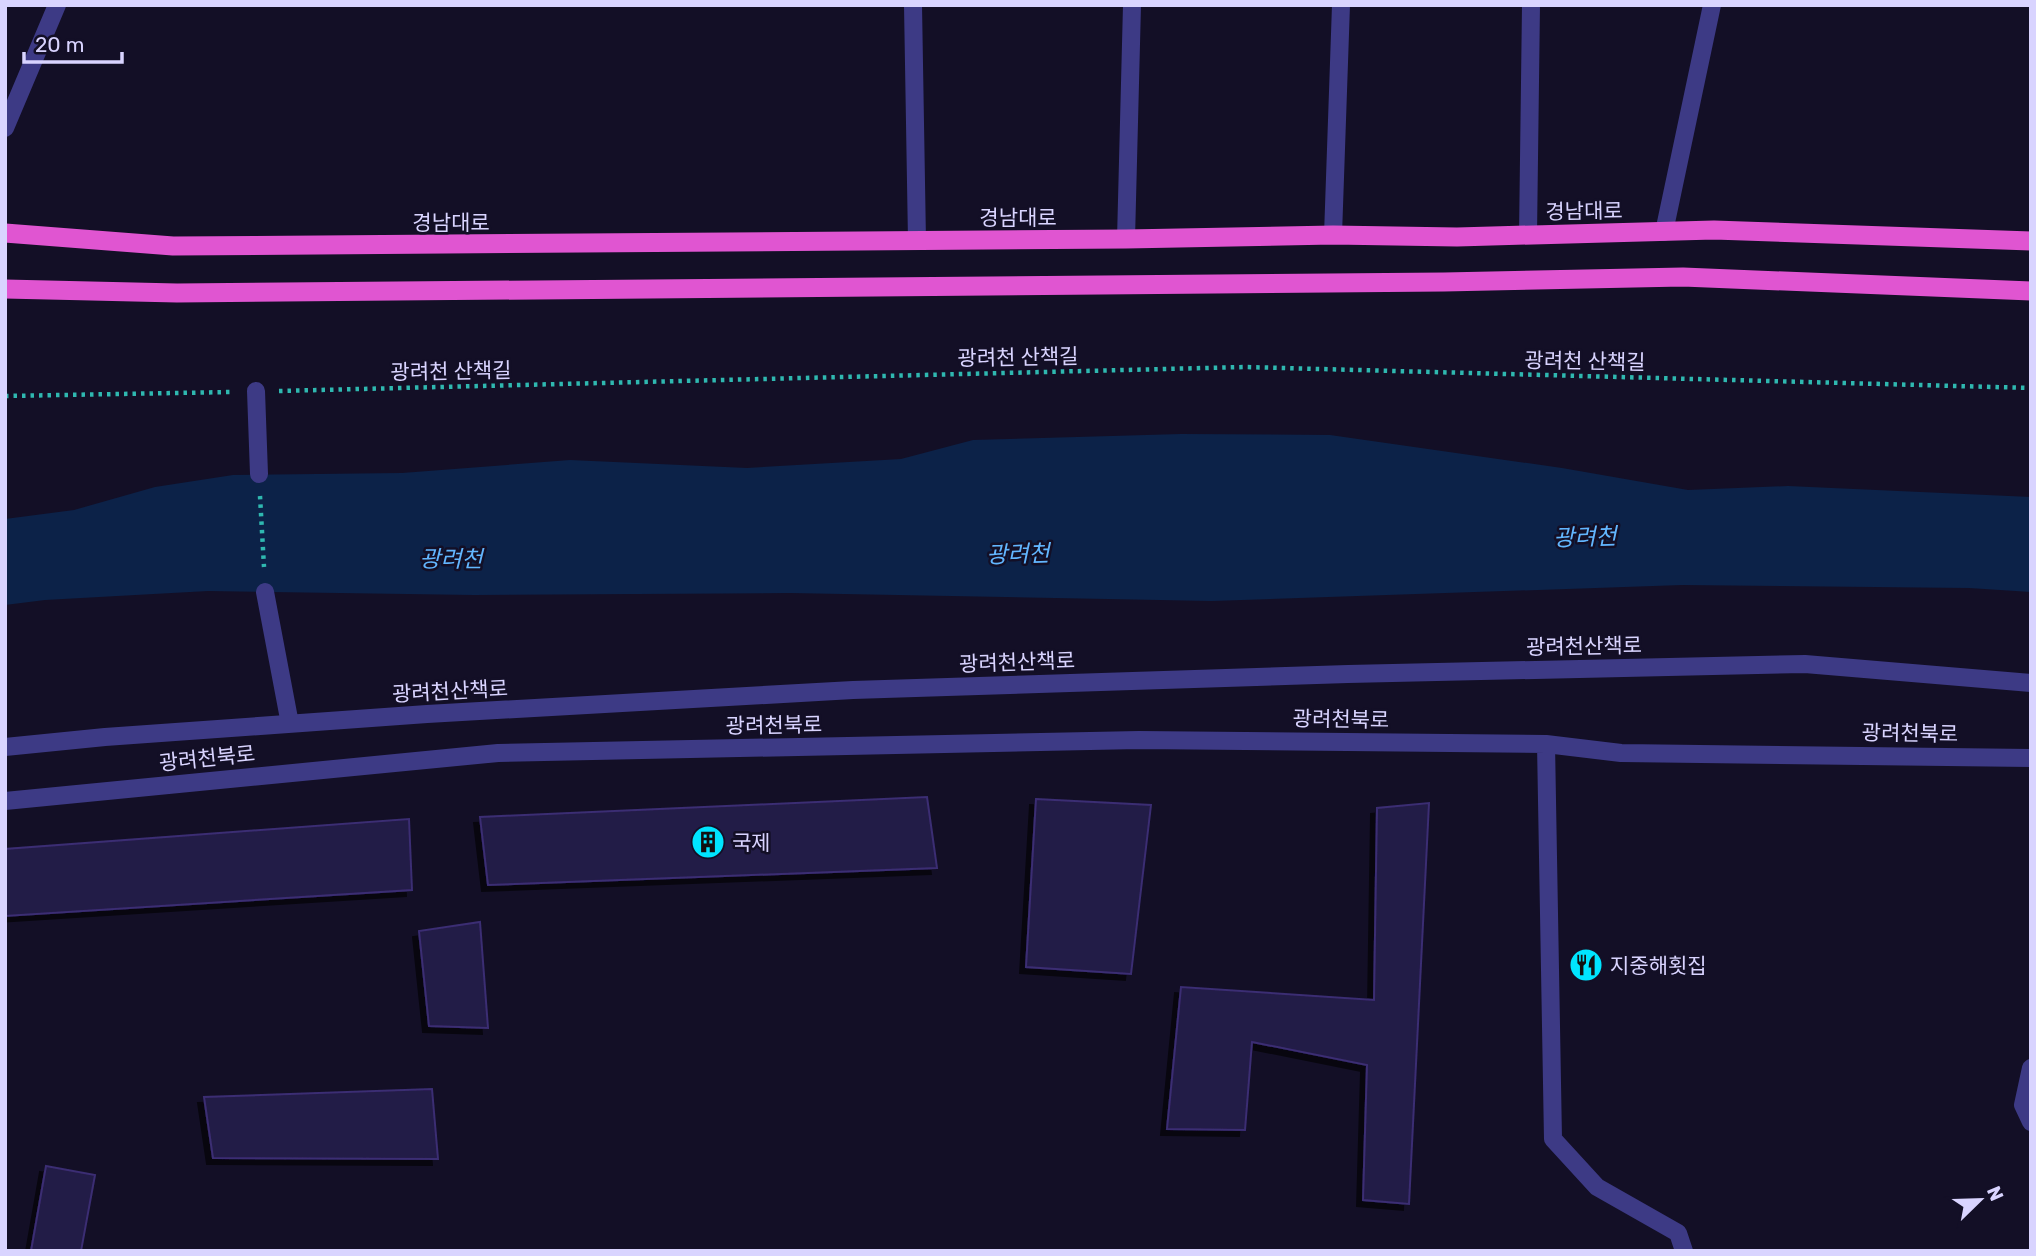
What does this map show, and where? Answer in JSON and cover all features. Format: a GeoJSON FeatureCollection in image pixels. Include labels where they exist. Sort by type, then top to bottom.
{"type":"FeatureCollection","features":[{"type":"Feature","properties":{"kind":"highway","name":"경남대로"},"geometry":{"type":"LineString","coordinates":[[5,233],[173,246],[1528,235],[1727,230],[2031,241]]}},
{"type":"Feature","properties":{"kind":"highway"},"geometry":{"type":"LineString","coordinates":[[5,289],[191,293],[1430,282],[1683,277],[2031,291]]}},
{"type":"Feature","properties":{"kind":"street"},"geometry":{"type":"LineString","coordinates":[[5,128],[57,5]]}},
{"type":"Feature","properties":{"kind":"street"},"geometry":{"type":"LineString","coordinates":[[914,5],[917,241]]}},
{"type":"Feature","properties":{"kind":"street"},"geometry":{"type":"LineString","coordinates":[[1126,239],[1132,5]]}},
{"type":"Feature","properties":{"kind":"street"},"geometry":{"type":"LineString","coordinates":[[1333,235],[1341,5]]}},
{"type":"Feature","properties":{"kind":"street"},"geometry":{"type":"LineString","coordinates":[[1528,235],[1531,5]]}},
{"type":"Feature","properties":{"kind":"street"},"geometry":{"type":"LineString","coordinates":[[1664,232],[1712,5]]}},
{"type":"Feature","properties":{"kind":"street"},"geometry":{"type":"LineString","coordinates":[[256,391],[260,474]]}},
{"type":"Feature","properties":{"kind":"street"},"geometry":{"type":"LineString","coordinates":[[265,592],[290,724]]}},
{"type":"Feature","properties":{"kind":"street","name":"광려천산책로"},"geometry":{"type":"LineString","coordinates":[[5,747],[290,724],[853,690],[1376,673],[1805,664],[2031,683]]}},
{"type":"Feature","properties":{"kind":"street","name":"광려천북로"},"geometry":{"type":"LineString","coordinates":[[5,801],[498,753],[1139,740],[1546,744],[1621,753],[2031,758]]}},
{"type":"Feature","properties":{"kind":"street"},"geometry":{"type":"LineString","coordinates":[[1546,744],[1553,1139],[1597,1187],[1678,1233],[1684,1251]]}},
{"type":"Feature","properties":{"kind":"street"},"geometry":{"type":"LineString","coordinates":[[2031,1068],[2023,1105],[2031,1122]]}},
{"type":"Feature","properties":{"kind":"path","name":"광려천 산책길"},"geometry":{"type":"LineString","coordinates":[[5,396],[1245,368],[2031,388]]}},
{"type":"Feature","properties":{"kind":"path"},"geometry":{"type":"LineString","coordinates":[[260,474],[265,592]]}},
{"type":"Feature","properties":{"kind":"water","name":"광려천"},"geometry":{"type":"Polygon","coordinates":[[[1181,434],[1330,435],[1562,468],[1688,490],[1788,486],[2031,497],[2031,592],[1969,588],[1682,585],[1212,601],[790,593],[474,595],[208,591],[45,600],[5,605],[5,519],[74,510],[155,487],[233,475],[402,473],[570,460],[747,468],[901,459],[973,440],[1181,434]]]}},
{"type":"Feature","properties":{"kind":"building","name":"국제"},"geometry":{"type":"Polygon","coordinates":[[[927,797],[937,868],[488,885],[480,817],[927,797]]]}},
{"type":"Feature","properties":{"kind":"building"},"geometry":{"type":"Polygon","coordinates":[[[1036,799],[1151,805],[1131,974],[1026,967],[1036,799]]]}},
{"type":"Feature","properties":{"kind":"building"},"geometry":{"type":"Polygon","coordinates":[[[1429,803],[1409,1204],[1363,1200],[1367,1065],[1252,1042],[1245,1130],[1167,1129],[1181,987],[1374,1000],[1377,808],[1429,803]]]}},
{"type":"Feature","properties":{"kind":"building"},"geometry":{"type":"Polygon","coordinates":[[[409,819],[412,890],[5,916],[5,849],[409,819]]]}},
{"type":"Feature","properties":{"kind":"building"},"geometry":{"type":"Polygon","coordinates":[[[480,922],[488,1028],[429,1026],[419,931],[480,922]]]}},
{"type":"Feature","properties":{"kind":"building"},"geometry":{"type":"Polygon","coordinates":[[[432,1089],[438,1159],[213,1158],[204,1097],[432,1089]]]}},
{"type":"Feature","properties":{"kind":"building"},"geometry":{"type":"Polygon","coordinates":[[[46,1166],[95,1175],[81,1251],[31,1251],[46,1166]]]}},
{"type":"Feature","properties":{"kind":"place","name":"국제"},"geometry":{"type":"Point","coordinates":[708,842]}},
{"type":"Feature","properties":{"kind":"place","name":"지중해횟집"},"geometry":{"type":"Point","coordinates":[1586,965]}}]}
